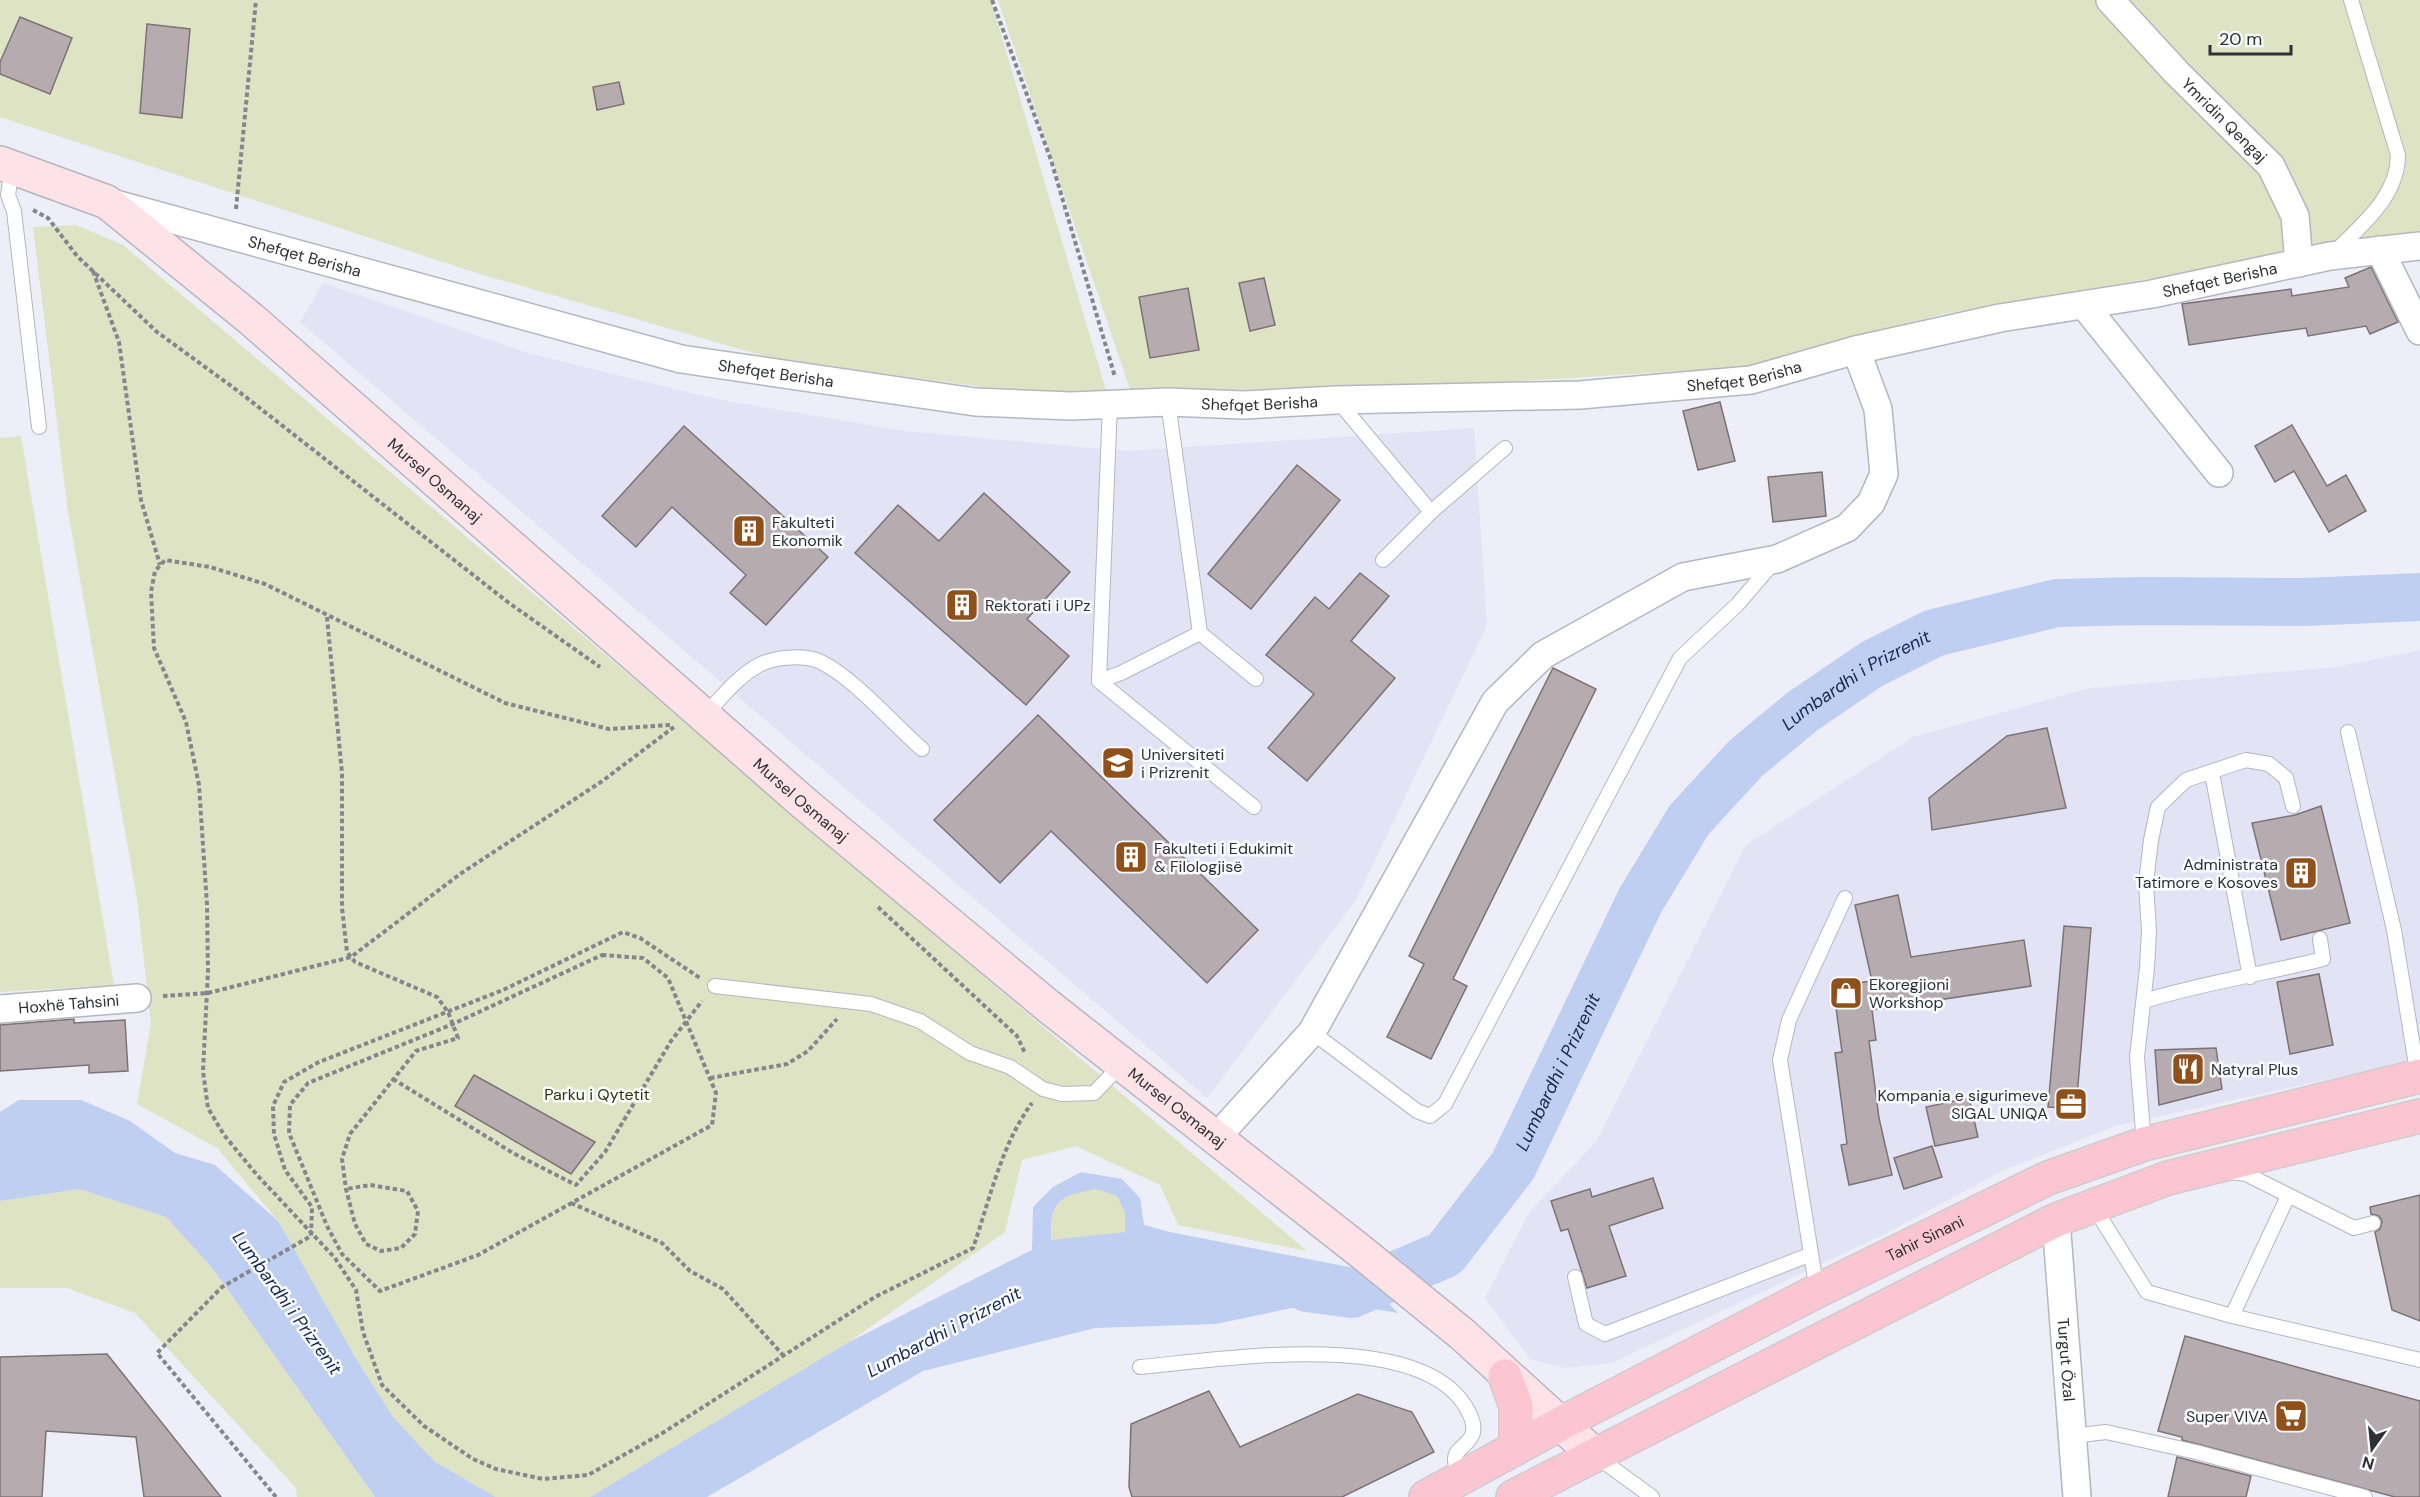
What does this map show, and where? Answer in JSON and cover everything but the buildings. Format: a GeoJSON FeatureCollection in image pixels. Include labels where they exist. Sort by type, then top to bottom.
{"type":"FeatureCollection","features":[{"type":"Feature","properties":{"kind":"main road","name":"Tahir Sinani"},"geometry":{"type":"LineString","coordinates":[[1426,1497],[1560,1424],[1817,1291],[2048,1178],[2144,1144],[2419,1077]]}},
{"type":"Feature","properties":{"kind":"main road"},"geometry":{"type":"LineString","coordinates":[[1518,1494],[2056,1220],[2168,1178],[2420,1116]]}},
{"type":"Feature","properties":{"kind":"main road"},"geometry":{"type":"LineString","coordinates":[[1505,1376],[1516,1406],[1516,1448]]}},
{"type":"Feature","properties":{"kind":"street","name":"Ymridin Qengaj"},"geometry":{"type":"LineString","coordinates":[[2110,0],[2177,74],[2271,166],[2295,216],[2299,263]]}},
{"type":"Feature","properties":{"kind":"street","name":"Mursel Osmanaj"},"geometry":{"type":"LineString","coordinates":[[7,175],[107,202],[251,319],[688,723],[805,804],[1215,1139],[1360,1251],[1462,1335],[1595,1455]]}},
{"type":"Feature","properties":{"kind":"street","name":"Shefqet Berisha"},"geometry":{"type":"LineString","coordinates":[[107,202],[681,359],[975,402],[1071,406],[1168,402],[1243,405],[1337,400],[1580,395],[1751,381],[1856,350],[2000,318],[2152,294],[2330,256],[2420,246]]}},
{"type":"Feature","properties":{"kind":"street"},"geometry":{"type":"LineString","coordinates":[[2379,250],[2420,330]]}},
{"type":"Feature","properties":{"kind":"street"},"geometry":{"type":"LineString","coordinates":[[2084,305],[2220,473]]}},
{"type":"Feature","properties":{"kind":"street"},"geometry":{"type":"LineString","coordinates":[[1215,1139],[1312,1032],[1495,702],[1543,655],[1683,578],[1777,559],[1847,528],[1871,503],[1884,474],[1878,410],[1856,350]]}},
{"type":"Feature","properties":{"kind":"street","name":"Hoxhë Tahsini"},"geometry":{"type":"LineString","coordinates":[[0,1010],[137,998]]}},
{"type":"Feature","properties":{"kind":"street","name":"Turgut Özal"},"geometry":{"type":"LineString","coordinates":[[2056,1220],[2077,1497]]}},
{"type":"Feature","properties":{"kind":"lane"},"geometry":{"type":"LineString","coordinates":[[2330,256],[2384,199],[2398,171],[2398,155],[2351,0]]}},
{"type":"Feature","properties":{"kind":"lane"},"geometry":{"type":"LineString","coordinates":[[7,175],[14,210],[39,427]]}},
{"type":"Feature","properties":{"kind":"lane"},"geometry":{"type":"LineString","coordinates":[[1337,400],[1431,512]]}},
{"type":"Feature","properties":{"kind":"lane"},"geometry":{"type":"LineString","coordinates":[[1168,402],[1200,633],[1256,679]]}},
{"type":"Feature","properties":{"kind":"lane"},"geometry":{"type":"LineString","coordinates":[[1099,681],[1116,404]]}},
{"type":"Feature","properties":{"kind":"lane"},"geometry":{"type":"LineString","coordinates":[[1383,560],[1431,512],[1505,448]]}},
{"type":"Feature","properties":{"kind":"lane"},"geometry":{"type":"LineString","coordinates":[[1312,1032],[1417,1111],[1430,1116],[1445,1104],[1680,658],[1737,605],[1777,559]]}},
{"type":"Feature","properties":{"kind":"lane"},"geometry":{"type":"LineString","coordinates":[[1099,681],[1121,674],[1200,633]]}},
{"type":"Feature","properties":{"kind":"lane"},"geometry":{"type":"LineString","coordinates":[[688,723],[759,665],[775,659],[812,659],[839,673],[922,749]]}},
{"type":"Feature","properties":{"kind":"lane"},"geometry":{"type":"LineString","coordinates":[[1099,681],[1254,807]]}},
{"type":"Feature","properties":{"kind":"lane"},"geometry":{"type":"LineString","coordinates":[[2348,732],[2394,930],[2419,1077]]}},
{"type":"Feature","properties":{"kind":"lane"},"geometry":{"type":"LineString","coordinates":[[2144,1144],[2137,1057],[2149,931],[2146,883],[2158,807],[2186,780],[2246,760],[2268,764],[2286,778],[2293,806]]}},
{"type":"Feature","properties":{"kind":"lane"},"geometry":{"type":"LineString","coordinates":[[2212,773],[2250,977]]}},
{"type":"Feature","properties":{"kind":"lane"},"geometry":{"type":"LineString","coordinates":[[1817,1291],[1809,1255],[1780,1060],[1789,1020],[1845,897]]}},
{"type":"Feature","properties":{"kind":"lane"},"geometry":{"type":"LineString","coordinates":[[2144,1001],[2178,991],[2250,977],[2323,959],[2320,939]]}},
{"type":"Feature","properties":{"kind":"lane"},"geometry":{"type":"LineString","coordinates":[[715,986],[871,1004],[920,1021],[970,1053],[1010,1067],[1043,1089],[1062,1094],[1094,1093],[1122,1064]]}},
{"type":"Feature","properties":{"kind":"lane"},"geometry":{"type":"LineString","coordinates":[[2208,1168],[2246,1174],[2354,1228],[2373,1223]]}},
{"type":"Feature","properties":{"kind":"lane"},"geometry":{"type":"LineString","coordinates":[[2232,1317],[2288,1196]]}},
{"type":"Feature","properties":{"kind":"lane"},"geometry":{"type":"LineString","coordinates":[[2096,1205],[2097,1212],[2147,1292],[2232,1317],[2420,1360]]}},
{"type":"Feature","properties":{"kind":"lane"},"geometry":{"type":"LineString","coordinates":[[1575,1277],[1586,1324],[1605,1334],[1809,1255]]}},
{"type":"Feature","properties":{"kind":"lane"},"geometry":{"type":"LineString","coordinates":[[1140,1367],[1289,1353],[1360,1357],[1410,1367],[1445,1383],[1466,1407],[1474,1425],[1471,1440],[1455,1456],[1454,1462],[1461,1477]]}},
{"type":"Feature","properties":{"kind":"lane"},"geometry":{"type":"LineString","coordinates":[[2072,1436],[2106,1432],[2196,1452],[2338,1493],[2365,1497]]}},
{"type":"Feature","properties":{"kind":"lane"},"geometry":{"type":"LineString","coordinates":[[1595,1455],[1652,1497]]}},
{"type":"Feature","properties":{"kind":"path"},"geometry":{"type":"LineString","coordinates":[[234,237],[256,0]]}},
{"type":"Feature","properties":{"kind":"path"},"geometry":{"type":"LineString","coordinates":[[992,0],[1051,160],[1099,318],[1116,404]]}},
{"type":"Feature","properties":{"kind":"path"},"geometry":{"type":"LineString","coordinates":[[7,175],[48,218],[77,255],[158,332],[238,390],[499,596],[603,669]]}},
{"type":"Feature","properties":{"kind":"path"},"geometry":{"type":"LineString","coordinates":[[93,270],[119,342],[141,500],[160,566]]}},
{"type":"Feature","properties":{"kind":"path"},"geometry":{"type":"LineString","coordinates":[[688,723],[609,729],[504,703],[327,617],[265,584],[210,567],[165,560],[155,571],[151,592],[154,648],[186,722],[200,785],[207,905],[208,993],[203,1071],[208,1108],[224,1135],[311,1236],[335,1258],[356,1290],[363,1332],[382,1385],[424,1426],[472,1459],[496,1469],[543,1479],[588,1475],[662,1434],[875,1297],[973,1248],[1004,1152],[1020,1119],[1043,1089],[1017,1036],[870,900]]}},
{"type":"Feature","properties":{"kind":"path"},"geometry":{"type":"LineString","coordinates":[[327,617],[342,772],[342,908],[347,952],[355,962],[437,997],[448,1012],[458,1038],[416,1051],[350,1134],[342,1159],[346,1189],[355,1224],[366,1244],[381,1251],[401,1248],[415,1234],[418,1211],[406,1191],[370,1185],[346,1189]]}},
{"type":"Feature","properties":{"kind":"path"},"geometry":{"type":"LineString","coordinates":[[667,717],[688,723]]}},
{"type":"Feature","properties":{"kind":"path"},"geometry":{"type":"LineString","coordinates":[[137,998],[208,993],[351,957],[460,874],[688,723]]}},
{"type":"Feature","properties":{"kind":"path"},"geometry":{"type":"LineString","coordinates":[[311,1236],[312,1207],[285,1170],[274,1134],[273,1106],[284,1082],[319,1062],[503,990],[623,932],[640,938],[715,986],[671,1041],[605,1152],[576,1185],[513,1153],[393,1079]]}},
{"type":"Feature","properties":{"kind":"path"},"geometry":{"type":"LineString","coordinates":[[602,955],[644,958],[668,978],[687,1020],[716,1093],[712,1125],[478,1255],[380,1291],[342,1254],[289,1133],[290,1106],[308,1083],[453,1024],[602,955]]}},
{"type":"Feature","properties":{"kind":"path"},"geometry":{"type":"LineString","coordinates":[[710,1078],[788,1064],[808,1051],[853,1002]]}},
{"type":"Feature","properties":{"kind":"path"},"geometry":{"type":"LineString","coordinates":[[570,1203],[662,1243],[690,1271],[723,1289],[783,1355]]}},
{"type":"Feature","properties":{"kind":"path"},"geometry":{"type":"LineString","coordinates":[[276,1497],[157,1353],[222,1287],[311,1236]]}},
{"type":"Feature","properties":{"kind":"shaded area","name":"Universiteti i Prizrenit"},"geometry":{"type":"Polygon","coordinates":[[[323,283],[528,353],[716,399],[905,431],[1126,451],[1474,428],[1487,625],[1356,900],[1207,1098],[300,322],[323,283]]]}},
{"type":"Feature","properties":{"kind":"shaded area"},"geometry":{"type":"Polygon","coordinates":[[[2420,650],[2420,1059],[2116,1126],[2004,1170],[1891,1231],[1612,1363],[1565,1368],[1530,1359],[1485,1298],[1530,1211],[1596,1142],[1746,845],[1913,737],[2090,688],[2336,667],[2420,650]]]}},
{"type":"Feature","properties":{"kind":"green space"},"geometry":{"type":"Polygon","coordinates":[[[0,0],[991,0],[1110,404],[774,359],[480,274],[0,117],[0,0]]]}},
{"type":"Feature","properties":{"kind":"green space"},"geometry":{"type":"Polygon","coordinates":[[[998,0],[2420,0],[2420,233],[1942,314],[1749,367],[1453,385],[1131,392],[998,0]]]}},
{"type":"Feature","properties":{"kind":"green space","name":"Parku i Qytetit"},"geometry":{"type":"Polygon","coordinates":[[[76,225],[123,245],[1307,1251],[1178,1225],[1160,1185],[1076,1146],[1022,1160],[1005,1232],[849,1342],[590,1497],[496,1497],[435,1462],[393,1417],[326,1310],[278,1221],[217,1148],[137,1104],[151,1023],[137,899],[68,512],[33,227],[76,225]]]}},
{"type":"Feature","properties":{"kind":"green space"},"geometry":{"type":"Polygon","coordinates":[[[21,436],[114,985],[0,992],[0,438],[21,436]]]}},
{"type":"Feature","properties":{"kind":"green space"},"geometry":{"type":"Polygon","coordinates":[[[1096,1188],[1117,1196],[1125,1213],[1126,1232],[1051,1241],[1053,1217],[1059,1202],[1065,1197],[1096,1188]]]}},
{"type":"Feature","properties":{"kind":"green space"},"geometry":{"type":"Polygon","coordinates":[[[79,1189],[166,1217],[213,1269],[375,1497],[297,1497],[296,1488],[135,1313],[67,1288],[0,1288],[0,1201],[79,1189]]]}},
{"type":"Feature","properties":{"kind":"water"},"geometry":{"type":"Polygon","coordinates":[[[19,1100],[81,1100],[130,1121],[175,1153],[215,1165],[278,1221],[354,1355],[393,1417],[435,1462],[496,1497],[375,1497],[213,1269],[166,1217],[79,1189],[0,1201],[0,1112],[19,1100]]]}},
{"type":"Feature","properties":{"kind":"water"},"geometry":{"type":"Polygon","coordinates":[[[1081,1172],[1122,1179],[1140,1198],[1144,1225],[1354,1268],[1398,1313],[1325,1301],[1216,1324],[1095,1328],[923,1371],[707,1497],[590,1497],[849,1342],[1032,1250],[1033,1207],[1053,1187],[1081,1172]],[[1096,1189],[1073,1194],[1059,1202],[1052,1216],[1051,1240],[1125,1232],[1125,1213],[1117,1196],[1096,1189]]]}},
{"type":"Feature","properties":{"kind":"waterway","name":"Lumbardhi i Prizrenit"},"geometry":{"type":"LineString","coordinates":[[1307,1288],[1352,1294],[1445,1254],[1513,1166],[1640,901],[1689,820],[1746,758],[1803,711],[1872,664],[1934,633],[2057,603],[2304,602],[2420,597]]}},
{"type":"Feature","properties":{"kind":"place","name":"Fakulteti Ekonomik"},"geometry":{"type":"Point","coordinates":[749,531]}},
{"type":"Feature","properties":{"kind":"place","name":"Rektorati i UPz"},"geometry":{"type":"Point","coordinates":[962,605]}},
{"type":"Feature","properties":{"kind":"place","name":"Universiteti i Prizrenit"},"geometry":{"type":"Point","coordinates":[1118,763]}},
{"type":"Feature","properties":{"kind":"place","name":"Fakulteti i Edukimit & Filologjisë"},"geometry":{"type":"Point","coordinates":[1131,857]}},
{"type":"Feature","properties":{"kind":"place","name":"Administrata Tatimore e Kosoves"},"geometry":{"type":"Point","coordinates":[2301,873]}},
{"type":"Feature","properties":{"kind":"place","name":"Ekoregjioni Workshop"},"geometry":{"type":"Point","coordinates":[1846,993]}},
{"type":"Feature","properties":{"kind":"place","name":"Natyral Plus"},"geometry":{"type":"Point","coordinates":[2188,1069]}},
{"type":"Feature","properties":{"kind":"place","name":"Kompania e sigurimeve SIGAL UNIQA"},"geometry":{"type":"Point","coordinates":[2071,1104]}},
{"type":"Feature","properties":{"kind":"place","name":"Super VIVA"},"geometry":{"type":"Point","coordinates":[2291,1416]}}]}
